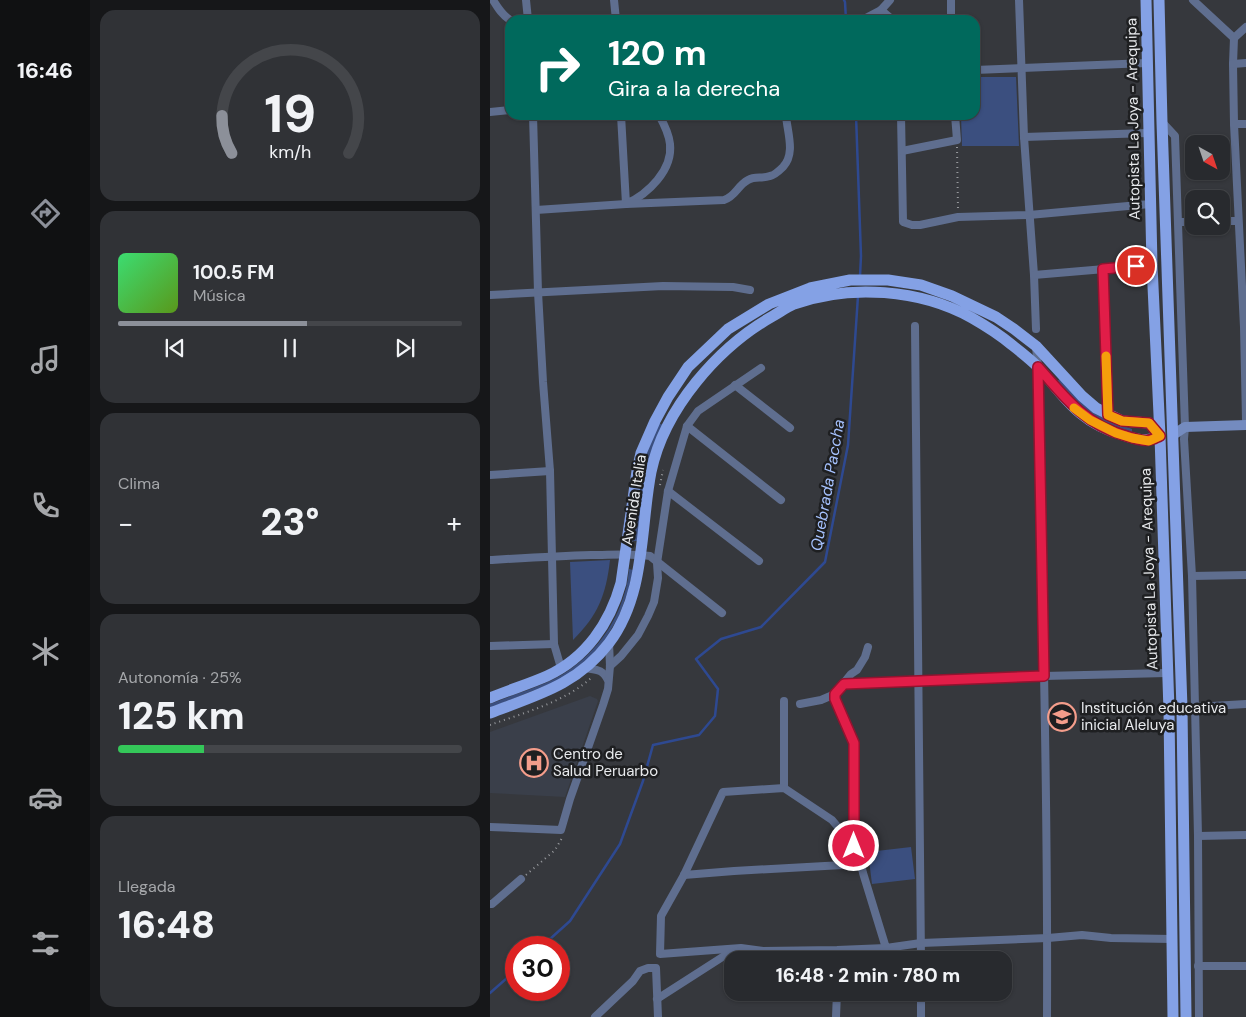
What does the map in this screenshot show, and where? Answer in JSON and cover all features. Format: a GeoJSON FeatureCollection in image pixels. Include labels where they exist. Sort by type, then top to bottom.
{"type":"FeatureCollection","features":[{"type":"Feature","properties":{"kind":"main road","name":"Autopista La Joya - Arequipa"},"geometry":{"type":"LineString","coordinates":[[1146,0],[1150,204],[1169,711],[1173,1017]]}},
{"type":"Feature","properties":{"kind":"main road","name":"Autopista La Joya - Arequipa"},"geometry":{"type":"LineString","coordinates":[[1159,0],[1162,122],[1179,437],[1186,1017]]}},
{"type":"Feature","properties":{"kind":"main road","name":"Avenida Italia"},"geometry":{"type":"LineString","coordinates":[[490,698],[561,668],[588,647],[606,622],[620,588],[641,453],[655,421],[688,367],[728,330],[769,304],[810,288],[850,280],[888,280],[920,286],[952,296],[996,317],[1036,346],[1089,404],[1122,421],[1149,423],[1160,436],[1149,441],[1104,428],[1071,405],[1038,367],[1022,352],[972,318],[951,308],[917,298],[876,292],[833,294],[792,305],[758,324],[725,351],[700,377],[666,427],[654,456],[638,571],[629,607],[610,642],[586,668],[564,683],[490,713]]}},
{"type":"Feature","properties":{"kind":"street"},"geometry":{"type":"LineString","coordinates":[[493,0],[505,18]]}},
{"type":"Feature","properties":{"kind":"street"},"geometry":{"type":"LineString","coordinates":[[526,0],[528,15]]}},
{"type":"Feature","properties":{"kind":"street"},"geometry":{"type":"LineString","coordinates":[[614,0],[616,15]]}},
{"type":"Feature","properties":{"kind":"street"},"geometry":{"type":"LineString","coordinates":[[872,15],[881,10],[890,0]]}},
{"type":"Feature","properties":{"kind":"street"},"geometry":{"type":"LineString","coordinates":[[951,0],[951,15]]}},
{"type":"Feature","properties":{"kind":"street"},"geometry":{"type":"LineString","coordinates":[[1019,0],[1024,137],[1036,329]]}},
{"type":"Feature","properties":{"kind":"street"},"geometry":{"type":"LineString","coordinates":[[1194,0],[1234,38]]}},
{"type":"Feature","properties":{"kind":"street"},"geometry":{"type":"LineString","coordinates":[[881,10],[887,15]]}},
{"type":"Feature","properties":{"kind":"street"},"geometry":{"type":"LineString","coordinates":[[1246,27],[1234,38],[1233,64],[1234,124],[1242,189],[1238,221],[1245,327],[1246,420]]}},
{"type":"Feature","properties":{"kind":"street"},"geometry":{"type":"LineString","coordinates":[[980,70],[1147,63]]}},
{"type":"Feature","properties":{"kind":"street"},"geometry":{"type":"LineString","coordinates":[[1233,64],[1246,63]]}},
{"type":"Feature","properties":{"kind":"street"},"geometry":{"type":"LineString","coordinates":[[490,112],[505,110]]}},
{"type":"Feature","properties":{"kind":"street"},"geometry":{"type":"LineString","coordinates":[[533,120],[542,382],[550,471],[554,644],[561,668]]}},
{"type":"Feature","properties":{"kind":"street"},"geometry":{"type":"LineString","coordinates":[[621,120],[626,204]]}},
{"type":"Feature","properties":{"kind":"street"},"geometry":{"type":"LineString","coordinates":[[626,204],[636,200],[654,184],[669,160],[670,144],[661,120]]}},
{"type":"Feature","properties":{"kind":"street"},"geometry":{"type":"LineString","coordinates":[[536,210],[724,200],[731,198],[741,185],[748,180],[756,177],[770,177],[777,173],[785,164],[790,156],[787,120]]}},
{"type":"Feature","properties":{"kind":"street"},"geometry":{"type":"LineString","coordinates":[[901,120],[903,222],[920,225],[958,217],[1030,215],[1150,204]]}},
{"type":"Feature","properties":{"kind":"street"},"geometry":{"type":"LineString","coordinates":[[902,151],[957,140],[955,120]]}},
{"type":"Feature","properties":{"kind":"street"},"geometry":{"type":"LineString","coordinates":[[1162,122],[1175,136],[1185,426],[1179,437],[1192,576],[1196,707],[1199,1017]]}},
{"type":"Feature","properties":{"kind":"street"},"geometry":{"type":"LineString","coordinates":[[1234,124],[1246,124]]}},
{"type":"Feature","properties":{"kind":"street"},"geometry":{"type":"LineString","coordinates":[[1024,137],[1148,132]]}},
{"type":"Feature","properties":{"kind":"street"},"geometry":{"type":"LineString","coordinates":[[1230,221],[1238,221]]}},
{"type":"Feature","properties":{"kind":"street"},"geometry":{"type":"LineString","coordinates":[[1178,222],[1185,222]]}},
{"type":"Feature","properties":{"kind":"street"},"geometry":{"type":"LineString","coordinates":[[1034,275],[1152,265]]}},
{"type":"Feature","properties":{"kind":"street"},"geometry":{"type":"LineString","coordinates":[[1103,269],[1108,415]]}},
{"type":"Feature","properties":{"kind":"street"},"geometry":{"type":"LineString","coordinates":[[490,294],[663,286],[733,287],[750,290]]}},
{"type":"Feature","properties":{"kind":"street"},"geometry":{"type":"LineString","coordinates":[[915,326],[921,951]]}},
{"type":"Feature","properties":{"kind":"street"},"geometry":{"type":"LineString","coordinates":[[1036,346],[1044,676],[1048,938],[1047,1017]]}},
{"type":"Feature","properties":{"kind":"street"},"geometry":{"type":"LineString","coordinates":[[610,666],[638,636],[654,602],[658,578],[657,563],[668,492],[688,426],[698,411],[761,368]]}},
{"type":"Feature","properties":{"kind":"street"},"geometry":{"type":"LineString","coordinates":[[735,386],[790,428]]}},
{"type":"Feature","properties":{"kind":"street"},"geometry":{"type":"LineString","coordinates":[[1185,426],[1246,425]]}},
{"type":"Feature","properties":{"kind":"street"},"geometry":{"type":"LineString","coordinates":[[688,426],[781,500]]}},
{"type":"Feature","properties":{"kind":"street"},"geometry":{"type":"LineString","coordinates":[[490,475],[550,471]]}},
{"type":"Feature","properties":{"kind":"street"},"geometry":{"type":"LineString","coordinates":[[668,492],[759,561]]}},
{"type":"Feature","properties":{"kind":"street"},"geometry":{"type":"LineString","coordinates":[[490,560],[553,556],[650,556],[722,613]]}},
{"type":"Feature","properties":{"kind":"street"},"geometry":{"type":"LineString","coordinates":[[1192,576],[1246,575]]}},
{"type":"Feature","properties":{"kind":"street"},"geometry":{"type":"LineString","coordinates":[[490,827],[561,830],[608,689],[610,642]]}},
{"type":"Feature","properties":{"kind":"street"},"geometry":{"type":"LineString","coordinates":[[490,646],[554,644]]}},
{"type":"Feature","properties":{"kind":"street"},"geometry":{"type":"LineString","coordinates":[[800,704],[821,700],[835,694],[851,674],[857,670],[865,657],[868,647]]}},
{"type":"Feature","properties":{"kind":"street"},"geometry":{"type":"LineString","coordinates":[[586,668],[599,670],[608,680]]}},
{"type":"Feature","properties":{"kind":"street"},"geometry":{"type":"LineString","coordinates":[[844,684],[1167,673]]}},
{"type":"Feature","properties":{"kind":"street"},"geometry":{"type":"LineString","coordinates":[[835,694],[835,699],[854,743],[854,846]]}},
{"type":"Feature","properties":{"kind":"street"},"geometry":{"type":"LineString","coordinates":[[784,701],[784,788]]}},
{"type":"Feature","properties":{"kind":"street"},"geometry":{"type":"LineString","coordinates":[[1196,707],[1246,704]]}},
{"type":"Feature","properties":{"kind":"street"},"geometry":{"type":"LineString","coordinates":[[886,948],[854,846],[832,820],[784,788],[723,792],[684,875],[662,916],[660,954],[741,948],[763,951],[886,948],[921,942],[1048,938],[1082,935],[1172,940]]}},
{"type":"Feature","properties":{"kind":"street"},"geometry":{"type":"LineString","coordinates":[[1198,836],[1246,835]]}},
{"type":"Feature","properties":{"kind":"street"},"geometry":{"type":"LineString","coordinates":[[684,875],[861,864]]}},
{"type":"Feature","properties":{"kind":"street"},"geometry":{"type":"LineString","coordinates":[[490,904],[521,879]]}},
{"type":"Feature","properties":{"kind":"street"},"geometry":{"type":"LineString","coordinates":[[657,1000],[716,961],[741,948]]}},
{"type":"Feature","properties":{"kind":"street"},"geometry":{"type":"LineString","coordinates":[[1198,966],[1246,966]]}},
{"type":"Feature","properties":{"kind":"street"},"geometry":{"type":"LineString","coordinates":[[596,1017],[640,972],[648,968],[656,968],[658,1017]]}},
{"type":"Feature","properties":{"kind":"street"},"geometry":{"type":"LineString","coordinates":[[836,1001],[836,1017]]}},
{"type":"Feature","properties":{"kind":"street"},"geometry":{"type":"LineString","coordinates":[[921,1001],[921,1017]]}},
{"type":"Feature","properties":{"kind":"path"},"geometry":{"type":"LineString","coordinates":[[957,140],[958,217]]}},
{"type":"Feature","properties":{"kind":"path"},"geometry":{"type":"LineString","coordinates":[[521,879],[555,850],[562,837],[561,830]]}},
{"type":"Feature","properties":{"kind":"shaded area"},"geometry":{"type":"Polygon","coordinates":[[[980,77],[1016,77],[1019,146],[962,146],[961,120],[980,120],[980,77]]]}},
{"type":"Feature","properties":{"kind":"shaded area"},"geometry":{"type":"Polygon","coordinates":[[[1060,379],[1096,414],[1132,429],[1132,432],[1119,428],[1090,413],[1057,381],[1060,379]]]}},
{"type":"Feature","properties":{"kind":"shaded area"},"geometry":{"type":"Polygon","coordinates":[[[659,423],[663,425],[637,541],[633,541],[646,453],[659,423]]]}},
{"type":"Feature","properties":{"kind":"shaded area"},"geometry":{"type":"Polygon","coordinates":[[[610,560],[606,584],[595,613],[573,640],[570,562],[610,560]]]}},
{"type":"Feature","properties":{"kind":"shaded area"},"geometry":{"type":"Polygon","coordinates":[[[629,569],[633,570],[619,616],[604,641],[590,657],[562,679],[490,708],[490,704],[558,677],[590,653],[607,631],[620,608],[626,589],[629,569]]]}},
{"type":"Feature","properties":{"kind":"shaded area","name":"Centro de Salud Peruarbo"},"geometry":{"type":"Polygon","coordinates":[[[590,696],[598,701],[565,797],[490,793],[490,732],[590,696]]]}},
{"type":"Feature","properties":{"kind":"shaded area"},"geometry":{"type":"Polygon","coordinates":[[[911,847],[915,879],[872,884],[868,852],[911,847]]]}},
{"type":"Feature","properties":{"kind":"waterway","name":"Quebrada Paccha"},"geometry":{"type":"LineString","coordinates":[[844,0],[846,15]]}},
{"type":"Feature","properties":{"kind":"waterway","name":"Quebrada Paccha"},"geometry":{"type":"LineString","coordinates":[[856,120],[860,276]]}},
{"type":"Feature","properties":{"kind":"waterway","name":"Quebrada Paccha"},"geometry":{"type":"LineString","coordinates":[[553,936],[570,921],[620,844],[643,781],[653,745],[699,735],[715,716],[718,689],[696,659],[721,639],[761,627],[825,562],[848,445],[858,296]]}},
{"type":"Feature","properties":{"kind":"waterway","name":"Quebrada Paccha"},"geometry":{"type":"LineString","coordinates":[[490,993],[505,980]]}},
{"type":"Feature","properties":{"kind":"slow traffic"},"geometry":{"type":"LineString","coordinates":[[1074,408],[1090,420],[1116,433],[1149,441],[1160,436],[1149,423],[1122,421],[1108,415],[1106,356]]}},
{"type":"Feature","properties":{"kind":"place","name":"Institución educativa inicial Aleluya"},"geometry":{"type":"Point","coordinates":[1062,717]}},
{"type":"Feature","properties":{"kind":"place","name":"Centro de Salud Peruarbo"},"geometry":{"type":"Point","coordinates":[534,763]}},
{"type":"Feature","properties":{"kind":"route"},"geometry":{"type":"LineString","coordinates":[[854,846],[854,743],[835,699],[835,694],[844,684],[1044,676],[1038,367],[1071,405],[1104,428],[1132,438],[1149,441],[1160,436],[1149,423],[1122,421],[1108,415],[1103,269],[1136,266]]}}]}
